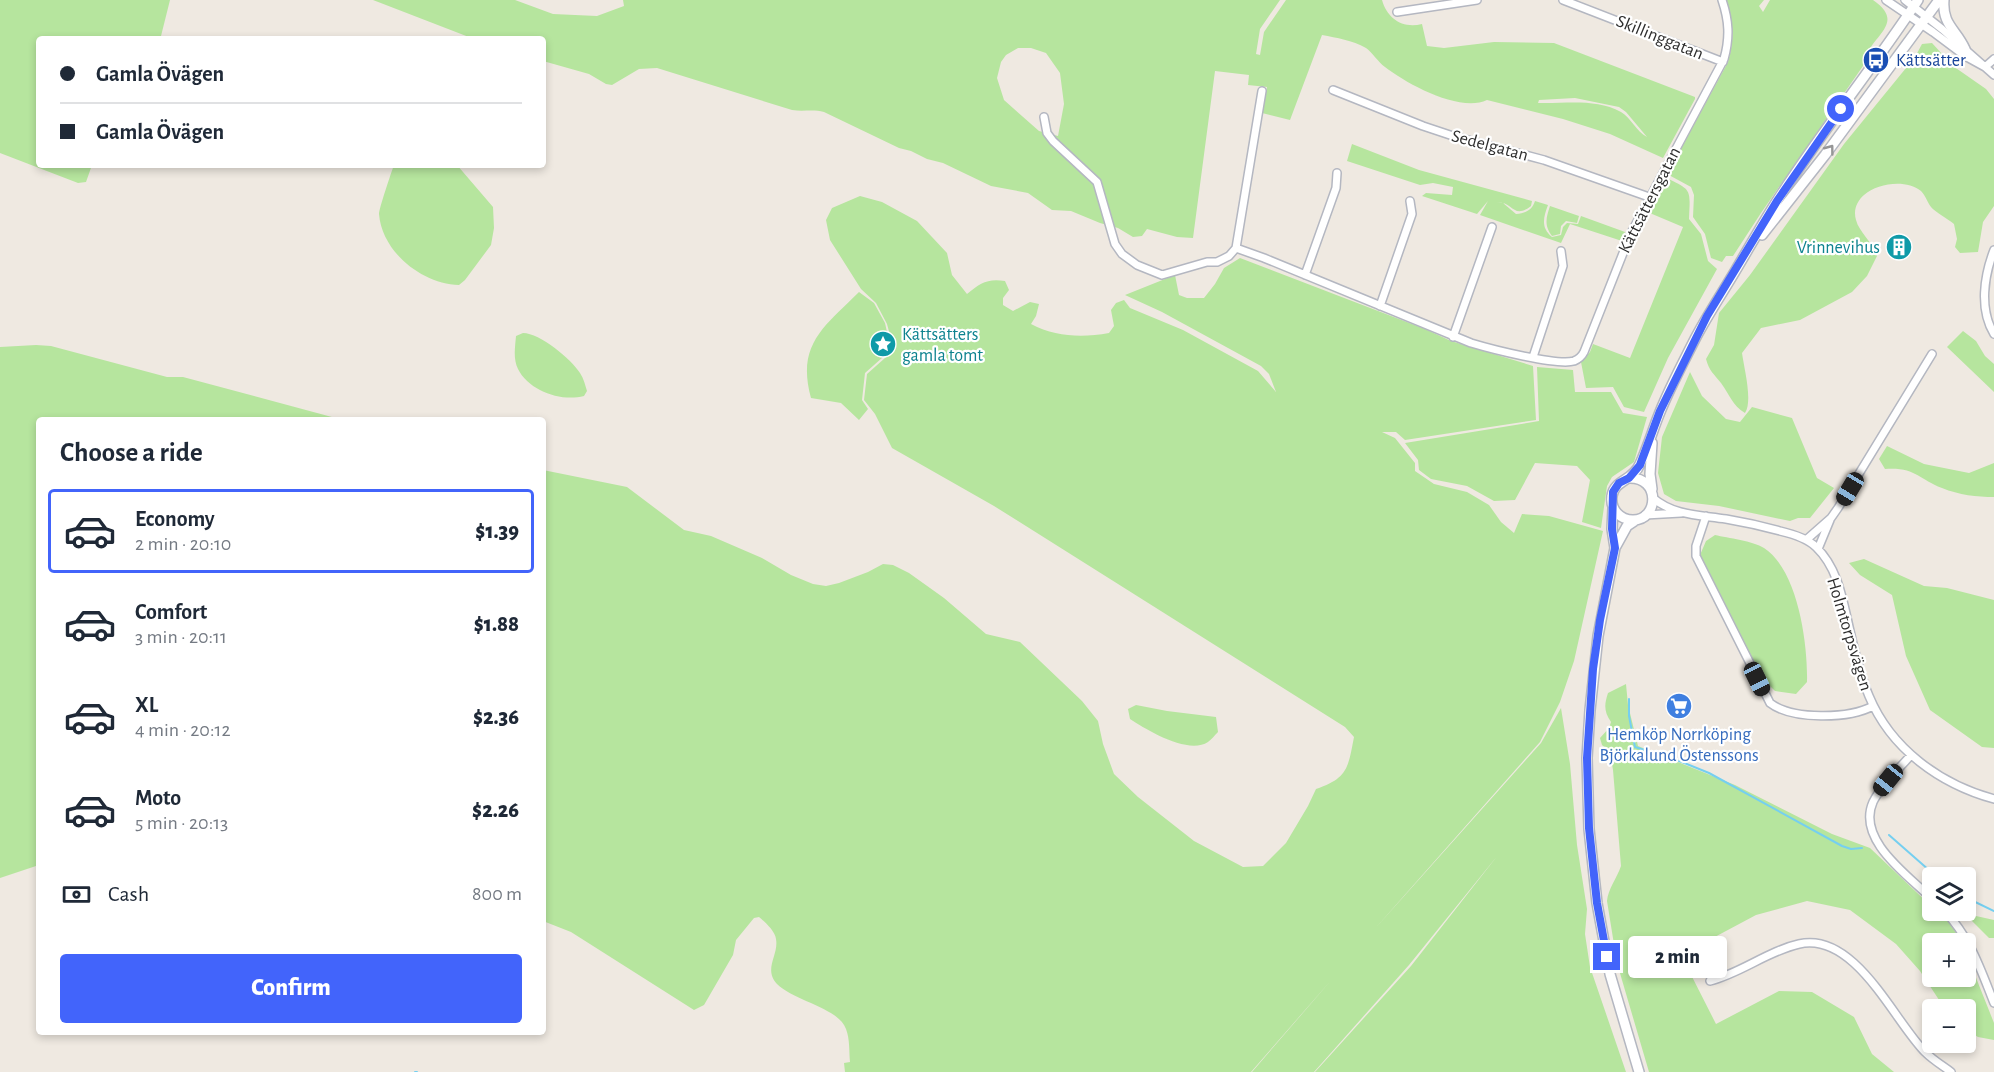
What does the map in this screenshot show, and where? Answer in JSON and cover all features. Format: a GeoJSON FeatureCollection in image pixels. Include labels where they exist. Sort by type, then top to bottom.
{"type":"FeatureCollection","features":[{"type":"Feature","properties":{"kind":"main road"},"geometry":{"type":"LineString","coordinates":[[1741,260],[1825,155],[1939,0]]}},
{"type":"Feature","properties":{"kind":"main road"},"geometry":{"type":"LineString","coordinates":[[1944,0],[1944,18],[1965,49]]}},
{"type":"Feature","properties":{"kind":"main road"},"geometry":{"type":"LineString","coordinates":[[1615,548],[1612,529],[1612,497],[1616,487],[1629,478],[1640,465],[1655,426],[1700,329],[1777,201],[1913,7]]}},
{"type":"Feature","properties":{"kind":"main road"},"geometry":{"type":"LineString","coordinates":[[1639,1072],[1610,974],[1597,903],[1589,828],[1587,758],[1593,669],[1600,620],[1615,548],[1627,526],[1652,507],[1650,465],[1655,426]]}},
{"type":"Feature","properties":{"kind":"main road"},"geometry":{"type":"LineString","coordinates":[[1629,478],[1645,482],[1653,494]]}},
{"type":"Feature","properties":{"kind":"main road"},"geometry":{"type":"LineString","coordinates":[[1613,508],[1620,516],[1640,518]]}},
{"type":"Feature","properties":{"kind":"street"},"geometry":{"type":"LineString","coordinates":[[1397,12],[1477,0]]}},
{"type":"Feature","properties":{"kind":"street","name":"Skillinggatan"},"geometry":{"type":"LineString","coordinates":[[1563,0],[1723,62]]}},
{"type":"Feature","properties":{"kind":"street","name":"Kättsättersgatan"},"geometry":{"type":"LineString","coordinates":[[1236,248],[1453,337],[1500,351],[1567,362],[1576,361],[1581,357],[1626,244],[1649,197],[1723,62],[1729,43],[1729,29],[1722,0]]}},
{"type":"Feature","properties":{"kind":"street"},"geometry":{"type":"LineString","coordinates":[[1886,0],[1913,7]]}},
{"type":"Feature","properties":{"kind":"street"},"geometry":{"type":"LineString","coordinates":[[1905,0],[1965,56],[1985,68]]}},
{"type":"Feature","properties":{"kind":"street"},"geometry":{"type":"LineString","coordinates":[[1924,20],[1965,49],[1994,75]]}},
{"type":"Feature","properties":{"kind":"street"},"geometry":{"type":"LineString","coordinates":[[1985,68],[1994,59]]}},
{"type":"Feature","properties":{"kind":"street","name":"Sedelgatan"},"geometry":{"type":"LineString","coordinates":[[1333,90],[1423,126],[1544,160],[1649,197]]}},
{"type":"Feature","properties":{"kind":"street"},"geometry":{"type":"LineString","coordinates":[[1044,117],[1047,133],[1053,141],[1097,182],[1115,244],[1122,254],[1145,270],[1162,275],[1207,262],[1217,262],[1229,256],[1236,248],[1262,91]]}},
{"type":"Feature","properties":{"kind":"street"},"geometry":{"type":"LineString","coordinates":[[1305,275],[1336,188],[1337,173]]}},
{"type":"Feature","properties":{"kind":"street"},"geometry":{"type":"LineString","coordinates":[[1380,306],[1412,214],[1410,201]]}},
{"type":"Feature","properties":{"kind":"street"},"geometry":{"type":"LineString","coordinates":[[1453,337],[1492,226]]}},
{"type":"Feature","properties":{"kind":"street"},"geometry":{"type":"LineString","coordinates":[[1994,250],[1987,270],[1985,304],[1989,325],[1994,334]]}},
{"type":"Feature","properties":{"kind":"street"},"geometry":{"type":"LineString","coordinates":[[1533,357],[1563,266],[1561,251]]}},
{"type":"Feature","properties":{"kind":"street"},"geometry":{"type":"LineString","coordinates":[[1818,549],[1831,518],[1932,354]]}},
{"type":"Feature","properties":{"kind":"street","name":"Holmtorpsvägen"},"geometry":{"type":"LineString","coordinates":[[1653,494],[1670,508],[1683,513],[1761,526],[1806,540],[1818,549],[1840,588],[1860,672],[1873,706],[1894,736],[1911,755],[1943,779],[1994,800]]}},
{"type":"Feature","properties":{"kind":"street","name":"Holmtorpsvägen"},"geometry":{"type":"LineString","coordinates":[[1640,518],[1683,513]]}},
{"type":"Feature","properties":{"kind":"street"},"geometry":{"type":"LineString","coordinates":[[1706,516],[1696,546],[1696,556],[1770,704],[1781,711],[1815,715],[1862,711],[1873,706]]}},
{"type":"Feature","properties":{"kind":"street"},"geometry":{"type":"LineString","coordinates":[[1806,540],[1831,518]]}},
{"type":"Feature","properties":{"kind":"street"},"geometry":{"type":"LineString","coordinates":[[1911,755],[1879,791],[1872,804],[1870,821],[1879,847],[1922,889]]}},
{"type":"Feature","properties":{"kind":"street"},"geometry":{"type":"LineString","coordinates":[[1953,921],[1966,937],[1994,1003]]}},
{"type":"Feature","properties":{"kind":"street"},"geometry":{"type":"LineString","coordinates":[[1710,981],[1726,977],[1787,947],[1809,942],[1828,946],[1869,978],[1926,1053],[1951,1072]]}},
{"type":"Feature","properties":{"kind":"green space"},"geometry":{"type":"Polygon","coordinates":[[[0,0],[170,0],[161,36],[36,36],[36,167],[0,153],[0,0]]]}},
{"type":"Feature","properties":{"kind":"green space"},"geometry":{"type":"Polygon","coordinates":[[[373,0],[515,0],[553,14],[597,16],[624,6],[623,0],[1280,0],[1260,29],[1256,54],[1260,55],[1264,32],[1286,0],[1382,0],[1396,21],[1408,25],[1422,24],[1427,46],[1444,48],[1494,42],[1554,43],[1695,97],[1695,99],[1663,158],[1610,134],[1563,119],[1487,100],[1463,103],[1434,95],[1395,74],[1382,65],[1366,48],[1350,41],[1322,35],[1290,120],[1262,113],[1267,87],[1248,85],[1249,75],[1215,71],[1193,238],[1177,237],[1147,229],[1142,236],[1133,237],[1118,228],[1071,211],[1052,210],[1028,193],[991,186],[943,163],[899,148],[824,112],[792,110],[657,68],[639,69],[612,85],[589,74],[546,62],[546,36],[466,36],[373,0]],[[1018,48],[1006,55],[1001,62],[997,78],[1004,100],[1039,131],[1058,136],[1064,104],[1060,73],[1046,53],[1031,48],[1018,48]],[[1575,98],[1539,100],[1538,103],[1590,103],[1611,108],[1625,115],[1647,137],[1619,107],[1575,98]]]}},
{"type":"Feature","properties":{"kind":"green space"},"geometry":{"type":"Polygon","coordinates":[[[1726,0],[1764,0],[1759,6],[1763,12],[1770,0],[1873,0],[1883,9],[1887,17],[1887,24],[1871,47],[1863,66],[1733,256],[1726,256],[1722,262],[1711,258],[1705,234],[1693,217],[1694,195],[1691,187],[1667,174],[1728,62],[1732,31],[1726,0]]]}},
{"type":"Feature","properties":{"kind":"green space"},"geometry":{"type":"Polygon","coordinates":[[[1932,43],[1953,66],[1986,89],[1994,99],[1994,206],[1983,222],[1978,252],[1960,253],[1955,247],[1957,239],[1954,224],[1933,209],[1923,193],[1915,187],[1900,184],[1884,185],[1864,195],[1856,206],[1856,220],[1877,256],[1867,276],[1852,292],[1800,320],[1761,328],[1742,353],[1748,393],[1745,413],[1734,403],[1710,369],[1706,359],[1714,345],[1719,313],[1750,275],[1844,144],[1915,57],[1922,44],[1932,43]]]}},
{"type":"Feature","properties":{"kind":"green space"},"geometry":{"type":"Polygon","coordinates":[[[1352,144],[1419,170],[1532,201],[1531,206],[1520,211],[1503,203],[1516,214],[1528,210],[1535,201],[1548,205],[1544,222],[1548,234],[1552,237],[1561,235],[1567,223],[1578,224],[1581,216],[1625,232],[1622,241],[1570,224],[1561,243],[1480,215],[1488,201],[1477,214],[1422,196],[1426,193],[1452,195],[1453,187],[1433,183],[1420,185],[1347,161],[1352,144]]]}},
{"type":"Feature","properties":{"kind":"green space"},"geometry":{"type":"Polygon","coordinates":[[[39,168],[91,168],[86,182],[78,183],[39,168]]]}},
{"type":"Feature","properties":{"kind":"green space"},"geometry":{"type":"Polygon","coordinates":[[[393,168],[460,168],[493,207],[494,228],[491,245],[459,285],[431,279],[406,263],[388,241],[379,214],[393,168]]]}},
{"type":"Feature","properties":{"kind":"green space"},"geometry":{"type":"Polygon","coordinates":[[[1666,178],[1681,185],[1688,192],[1689,219],[1701,234],[1708,261],[1717,269],[1668,358],[1644,412],[1624,407],[1613,387],[1586,388],[1581,362],[1590,352],[1593,344],[1630,358],[1683,227],[1645,211],[1666,178]]]}},
{"type":"Feature","properties":{"kind":"green space"},"geometry":{"type":"Polygon","coordinates":[[[860,196],[882,202],[917,221],[947,253],[952,275],[967,294],[984,282],[1005,281],[1009,290],[1003,298],[1003,305],[1013,311],[1030,302],[1039,304],[1031,324],[1040,328],[1050,332],[1079,336],[1109,333],[1114,326],[1111,310],[1116,303],[1124,300],[1130,308],[1183,330],[1258,371],[1276,392],[1269,374],[1261,366],[1162,312],[1125,295],[1175,275],[1179,295],[1187,298],[1204,298],[1224,268],[1240,258],[1451,341],[1533,366],[1536,420],[1405,440],[1396,432],[1382,432],[1395,438],[1415,463],[1415,471],[1434,484],[1467,492],[1489,505],[1501,522],[1514,533],[1522,514],[1549,516],[1603,531],[1574,661],[1560,702],[1540,742],[1372,932],[1541,743],[1561,708],[1587,909],[1585,934],[1590,967],[1626,1072],[1315,1072],[1411,966],[1498,855],[1409,965],[1314,1072],[1252,1072],[1333,978],[1251,1072],[845,1072],[844,1063],[850,1062],[846,1029],[842,1022],[826,1010],[777,984],[771,973],[776,945],[775,936],[759,917],[754,918],[736,940],[733,955],[704,1005],[694,1010],[571,932],[546,922],[546,471],[627,487],[684,530],[711,536],[762,558],[791,575],[813,584],[826,586],[839,583],[883,564],[893,565],[909,573],[944,598],[986,634],[1020,642],[1082,701],[1098,721],[1103,744],[1114,774],[1138,797],[1194,841],[1243,867],[1263,866],[1286,843],[1316,789],[1335,781],[1348,764],[1354,737],[1345,727],[994,506],[892,448],[875,414],[864,400],[867,374],[894,350],[887,324],[876,303],[861,289],[830,240],[826,220],[832,208],[860,196]]]}},
{"type":"Feature","properties":{"kind":"green space"},"geometry":{"type":"Polygon","coordinates":[[[1550,206],[1579,216],[1577,223],[1566,221],[1561,226],[1560,234],[1552,236],[1546,221],[1550,206]]]}},
{"type":"Feature","properties":{"kind":"green space"},"geometry":{"type":"Polygon","coordinates":[[[859,292],[874,303],[885,323],[891,350],[865,373],[862,400],[868,409],[859,420],[841,403],[811,398],[807,379],[807,363],[811,350],[825,326],[859,292]]]}},
{"type":"Feature","properties":{"kind":"green space"},"geometry":{"type":"Polygon","coordinates":[[[1963,331],[1976,341],[1985,356],[1994,364],[1994,392],[1947,347],[1963,331]]]}},
{"type":"Feature","properties":{"kind":"green space"},"geometry":{"type":"Polygon","coordinates":[[[523,333],[538,337],[570,361],[583,380],[587,391],[584,396],[566,397],[546,393],[523,377],[516,365],[515,353],[516,336],[523,333]]]}},
{"type":"Feature","properties":{"kind":"green space"},"geometry":{"type":"Polygon","coordinates":[[[51,346],[167,377],[183,377],[332,417],[36,417],[36,866],[0,878],[0,347],[51,346]]]}},
{"type":"Feature","properties":{"kind":"green space"},"geometry":{"type":"Polygon","coordinates":[[[1537,367],[1573,370],[1575,392],[1611,392],[1623,413],[1647,417],[1634,462],[1612,477],[1607,486],[1601,528],[1582,522],[1590,480],[1577,466],[1535,463],[1515,500],[1494,501],[1467,486],[1431,479],[1419,470],[1418,460],[1405,443],[1539,421],[1537,367]]]}},
{"type":"Feature","properties":{"kind":"green space"},"geometry":{"type":"Polygon","coordinates":[[[1690,372],[1702,396],[1726,419],[1740,422],[1752,407],[1792,418],[1817,478],[1834,488],[1810,518],[1790,521],[1719,506],[1676,501],[1664,494],[1658,473],[1662,437],[1690,372]]]}},
{"type":"Feature","properties":{"kind":"green space"},"geometry":{"type":"Polygon","coordinates":[[[1887,446],[1924,464],[1969,473],[1994,463],[1994,497],[1955,492],[1934,485],[1904,470],[1885,469],[1879,459],[1887,446]]]}},
{"type":"Feature","properties":{"kind":"green space"},"geometry":{"type":"Polygon","coordinates":[[[1715,535],[1764,548],[1776,559],[1785,573],[1799,609],[1807,666],[1807,682],[1796,694],[1775,691],[1757,673],[1719,598],[1703,580],[1700,555],[1706,541],[1715,535]]]}},
{"type":"Feature","properties":{"kind":"green space"},"geometry":{"type":"Polygon","coordinates":[[[1864,559],[1924,586],[1947,588],[1994,600],[1994,748],[1982,747],[1930,710],[1906,656],[1892,595],[1860,575],[1849,563],[1864,559]]]}},
{"type":"Feature","properties":{"kind":"green space"},"geometry":{"type":"Polygon","coordinates":[[[1626,684],[1628,705],[1638,746],[1735,785],[1832,834],[1870,848],[1922,897],[1922,921],[1947,921],[1956,933],[1922,933],[1922,974],[1896,944],[1850,910],[1807,901],[1756,915],[1681,955],[1716,1024],[1779,991],[1812,992],[1854,1017],[1872,1054],[1894,1072],[1649,1072],[1617,963],[1607,901],[1621,866],[1613,770],[1610,752],[1602,745],[1600,738],[1611,722],[1605,708],[1608,693],[1626,684]]]}},
{"type":"Feature","properties":{"kind":"green space"},"geometry":{"type":"Polygon","coordinates":[[[1136,705],[1216,717],[1218,732],[1208,742],[1200,745],[1168,740],[1130,719],[1128,709],[1136,705]]]}},
{"type":"Feature","properties":{"kind":"green space"},"geometry":{"type":"Polygon","coordinates":[[[1976,916],[1994,920],[1994,938],[1989,938],[1972,921],[1976,921],[1976,916]]]}},
{"type":"Feature","properties":{"kind":"green space"},"geometry":{"type":"Polygon","coordinates":[[[1976,978],[1994,1023],[1994,1040],[1976,1036],[1976,999],[1938,999],[1931,987],[1976,987],[1976,978]]]}},
{"type":"Feature","properties":{"kind":"waterway"},"geometry":{"type":"LineString","coordinates":[[1629,699],[1629,716],[1635,747],[1709,773],[1842,846],[1851,849],[1862,848]]}},
{"type":"Feature","properties":{"kind":"waterway"},"geometry":{"type":"LineString","coordinates":[[1889,835],[1925,867]]}},
{"type":"Feature","properties":{"kind":"waterway"},"geometry":{"type":"LineString","coordinates":[[1976,902],[1994,911]]}},
{"type":"Feature","properties":{"kind":"place","name":"Kättsätter"},"geometry":{"type":"Point","coordinates":[1876,60]}},
{"type":"Feature","properties":{"kind":"place","name":"Vrinnevihus"},"geometry":{"type":"Point","coordinates":[1899,247]}},
{"type":"Feature","properties":{"kind":"place","name":"Kättsätters gamla tomt"},"geometry":{"type":"Point","coordinates":[883,344]}},
{"type":"Feature","properties":{"kind":"place","name":"Hemköp Norrköping Björkalund Östenssons"},"geometry":{"type":"Point","coordinates":[1679,706]}},
{"type":"Feature","properties":{"kind":"route"},"geometry":{"type":"LineString","coordinates":[[1607,957],[1597,903],[1589,828],[1587,758],[1593,669],[1600,620],[1615,548],[1614,530],[1612,529],[1613,492],[1619,483],[1636,472],[1660,411],[1707,316],[1777,201],[1841,109]]}}]}
